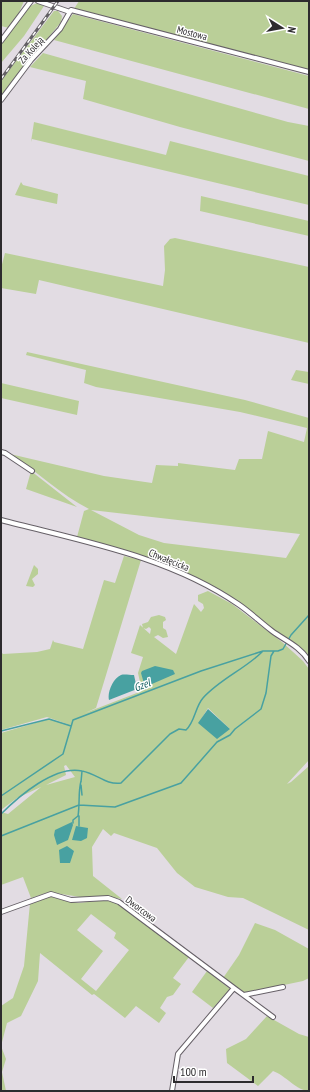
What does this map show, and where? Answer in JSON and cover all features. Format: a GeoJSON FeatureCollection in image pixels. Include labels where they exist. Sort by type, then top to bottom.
{"type":"FeatureCollection","features":[{"type":"Feature","properties":{"kind":"street"},"geometry":{"type":"LineString","coordinates":[[1,41],[31,1]]}},
{"type":"Feature","properties":{"kind":"street","name":"Mostowa"},"geometry":{"type":"LineString","coordinates":[[38,1],[70,11],[309,72]]}},
{"type":"Feature","properties":{"kind":"street","name":"Za Koleją"},"geometry":{"type":"LineString","coordinates":[[1,100],[31,60],[60,29],[70,11]]}},
{"type":"Feature","properties":{"kind":"street"},"geometry":{"type":"LineString","coordinates":[[1,452],[6,453],[32,471]]}},
{"type":"Feature","properties":{"kind":"street","name":"Chwałęcicka"},"geometry":{"type":"LineString","coordinates":[[1,520],[132,555],[171,568],[229,598],[302,652],[309,661]]}},
{"type":"Feature","properties":{"kind":"street","name":"Dworcowa"},"geometry":{"type":"LineString","coordinates":[[1,912],[51,894],[71,900],[108,898],[119,902],[273,1017]]}},
{"type":"Feature","properties":{"kind":"street"},"geometry":{"type":"LineString","coordinates":[[244,995],[283,987]]}},
{"type":"Feature","properties":{"kind":"street"},"geometry":{"type":"LineString","coordinates":[[172,1091],[178,1054],[234,988]]}},
{"type":"Feature","properties":{"kind":"green space"},"geometry":{"type":"Polygon","coordinates":[[[1,1],[24,1],[18,15],[9,28],[1,26],[1,1]]]}},
{"type":"Feature","properties":{"kind":"green space"},"geometry":{"type":"Polygon","coordinates":[[[79,1],[309,1],[309,70],[74,9],[79,1]]]}},
{"type":"Feature","properties":{"kind":"green space"},"geometry":{"type":"Polygon","coordinates":[[[37,3],[44,6],[24,36],[1,63],[1,44],[28,7],[37,3]]]}},
{"type":"Feature","properties":{"kind":"green space"},"geometry":{"type":"Polygon","coordinates":[[[54,11],[58,11],[62,16],[61,22],[1,96],[1,81],[54,11]]]}},
{"type":"Feature","properties":{"kind":"green space"},"geometry":{"type":"Polygon","coordinates":[[[73,14],[309,76],[309,109],[54,40],[73,14]]]}},
{"type":"Feature","properties":{"kind":"green space"},"geometry":{"type":"Polygon","coordinates":[[[43,53],[288,122],[309,126],[309,161],[180,127],[83,99],[86,81],[30,67],[43,53]]]}},
{"type":"Feature","properties":{"kind":"green space"},"geometry":{"type":"Polygon","coordinates":[[[34,122],[166,155],[170,141],[309,176],[309,205],[32,139],[31,142],[34,122]]]}},
{"type":"Feature","properties":{"kind":"green space"},"geometry":{"type":"Polygon","coordinates":[[[21,182],[23,185],[58,194],[57,204],[15,195],[21,182]]]}},
{"type":"Feature","properties":{"kind":"green space"},"geometry":{"type":"Polygon","coordinates":[[[201,196],[309,221],[309,236],[200,211],[201,196]]]}},
{"type":"Feature","properties":{"kind":"green space"},"geometry":{"type":"Polygon","coordinates":[[[175,238],[309,267],[309,343],[39,280],[36,294],[1,288],[1,268],[5,253],[163,286],[165,270],[164,246],[170,239],[175,238]]]}},
{"type":"Feature","properties":{"kind":"green space"},"geometry":{"type":"Polygon","coordinates":[[[27,352],[245,400],[309,418],[309,659],[243,605],[168,564],[167,566],[77,537],[84,511],[89,509],[69,497],[10,454],[104,476],[152,483],[156,465],[178,466],[178,463],[235,470],[239,459],[262,459],[268,431],[304,442],[307,428],[240,412],[96,387],[84,383],[86,370],[26,355],[27,352]],[[91,510],[139,535],[164,543],[286,558],[300,534],[91,510]]]}},
{"type":"Feature","properties":{"kind":"green space"},"geometry":{"type":"Polygon","coordinates":[[[296,370],[309,372],[309,384],[291,380],[296,370]]]}},
{"type":"Feature","properties":{"kind":"green space"},"geometry":{"type":"Polygon","coordinates":[[[1,383],[79,401],[77,415],[1,398],[1,383]]]}},
{"type":"Feature","properties":{"kind":"green space"},"geometry":{"type":"Polygon","coordinates":[[[31,471],[77,507],[26,489],[31,471]]]}},
{"type":"Feature","properties":{"kind":"green space"},"geometry":{"type":"Polygon","coordinates":[[[124,556],[141,560],[96,708],[85,713],[142,691],[138,673],[143,657],[131,653],[140,625],[143,628],[142,624],[148,622],[151,617],[159,615],[165,617],[166,620],[163,622],[163,628],[166,630],[168,637],[163,638],[158,635],[154,637],[176,654],[194,604],[201,612],[204,608],[203,604],[198,601],[198,595],[208,591],[232,604],[282,642],[303,661],[309,669],[309,760],[287,784],[309,766],[309,930],[243,898],[228,897],[195,887],[177,873],[157,848],[114,833],[111,836],[103,829],[92,847],[93,876],[122,899],[109,897],[80,897],[49,892],[31,898],[23,877],[1,885],[1,812],[8,814],[41,787],[17,798],[1,810],[1,733],[49,719],[70,725],[47,717],[1,730],[1,652],[3,654],[37,652],[50,649],[53,640],[54,642],[83,649],[104,580],[115,583],[124,556]],[[149,627],[146,629],[144,628],[150,634],[151,629],[149,627]],[[208,708],[199,723],[230,729],[208,708]],[[66,765],[64,766],[66,775],[46,785],[75,777],[66,765]]]}},
{"type":"Feature","properties":{"kind":"green space"},"geometry":{"type":"Polygon","coordinates":[[[34,565],[38,569],[38,574],[32,579],[35,585],[33,587],[26,586],[34,565]]]}},
{"type":"Feature","properties":{"kind":"green space"},"geometry":{"type":"Polygon","coordinates":[[[48,896],[78,903],[107,900],[122,906],[189,957],[173,978],[181,984],[173,995],[167,997],[160,1008],[166,1013],[159,1023],[136,1006],[125,1018],[94,994],[92,995],[40,953],[38,981],[21,1016],[7,1023],[1,1046],[1,1006],[13,998],[24,966],[30,903],[48,896]],[[91,914],[77,930],[103,951],[81,979],[96,991],[129,950],[114,938],[116,933],[91,914]]]}},
{"type":"Feature","properties":{"kind":"green space"},"geometry":{"type":"Polygon","coordinates":[[[255,923],[275,930],[309,949],[309,978],[303,981],[245,993],[223,978],[239,955],[255,923]]]}},
{"type":"Feature","properties":{"kind":"green space"},"geometry":{"type":"Polygon","coordinates":[[[207,971],[230,989],[213,1008],[192,992],[207,971]]]}},
{"type":"Feature","properties":{"kind":"green space"},"geometry":{"type":"Polygon","coordinates":[[[267,1016],[299,1034],[309,1037],[309,1091],[296,1086],[273,1071],[258,1086],[227,1063],[226,1049],[246,1039],[267,1016]]]}},
{"type":"Feature","properties":{"kind":"green space"},"geometry":{"type":"Polygon","coordinates":[[[1,1046],[6,1059],[2,1072],[6,1091],[1,1091],[1,1046]]]}},
{"type":"Feature","properties":{"kind":"water"},"geometry":{"type":"Polygon","coordinates":[[[155,666],[173,670],[175,674],[145,687],[141,673],[142,671],[155,666]]]}},
{"type":"Feature","properties":{"kind":"water"},"geometry":{"type":"Polygon","coordinates":[[[122,675],[134,675],[137,689],[109,700],[110,690],[115,679],[122,675]]]}},
{"type":"Feature","properties":{"kind":"water"},"geometry":{"type":"Polygon","coordinates":[[[208,709],[230,729],[217,739],[198,723],[208,709]]]}},
{"type":"Feature","properties":{"kind":"water"},"geometry":{"type":"Polygon","coordinates":[[[72,822],[73,825],[68,840],[57,845],[54,835],[55,830],[72,822]]]}},
{"type":"Feature","properties":{"kind":"water"},"geometry":{"type":"Polygon","coordinates":[[[76,826],[88,828],[87,838],[81,841],[72,840],[76,826]]]}},
{"type":"Feature","properties":{"kind":"water"},"geometry":{"type":"Polygon","coordinates":[[[67,846],[74,851],[70,863],[60,863],[59,850],[67,846]]]}},
{"type":"Feature","properties":{"kind":"waterway","name":"Gzel"},"geometry":{"type":"LineString","coordinates":[[1,796],[63,754],[73,720],[201,671],[263,651],[278,651],[283,649],[291,635],[309,615]]}},
{"type":"Feature","properties":{"kind":"waterway"},"geometry":{"type":"LineString","coordinates":[[1,836],[79,805],[115,807],[181,783],[217,742],[230,735],[235,729],[261,709],[266,693],[271,656],[274,651]]}},
{"type":"Feature","properties":{"kind":"waterway"},"geometry":{"type":"LineString","coordinates":[[1,814],[27,791],[49,777],[60,773],[72,770],[82,771],[93,774],[106,781],[121,783],[170,734],[179,729],[186,730],[189,727],[200,702],[210,691],[248,664],[262,652]]}},
{"type":"Feature","properties":{"kind":"waterway"},"geometry":{"type":"LineString","coordinates":[[1,731],[49,719],[71,726]]}},
{"type":"Feature","properties":{"kind":"waterway"},"geometry":{"type":"LineString","coordinates":[[81,782],[82,771]]}},
{"type":"Feature","properties":{"kind":"waterway"},"geometry":{"type":"LineString","coordinates":[[73,823],[73,820],[78,816],[81,781]]}},
{"type":"Feature","properties":{"kind":"waterway"},"geometry":{"type":"LineString","coordinates":[[81,785],[82,795]]}},
{"type":"Feature","properties":{"kind":"waterway"},"geometry":{"type":"LineString","coordinates":[[79,816],[79,826]]}},
{"type":"Feature","properties":{"kind":"railway"},"geometry":{"type":"LineString","coordinates":[[1,79],[58,1]]}}]}
